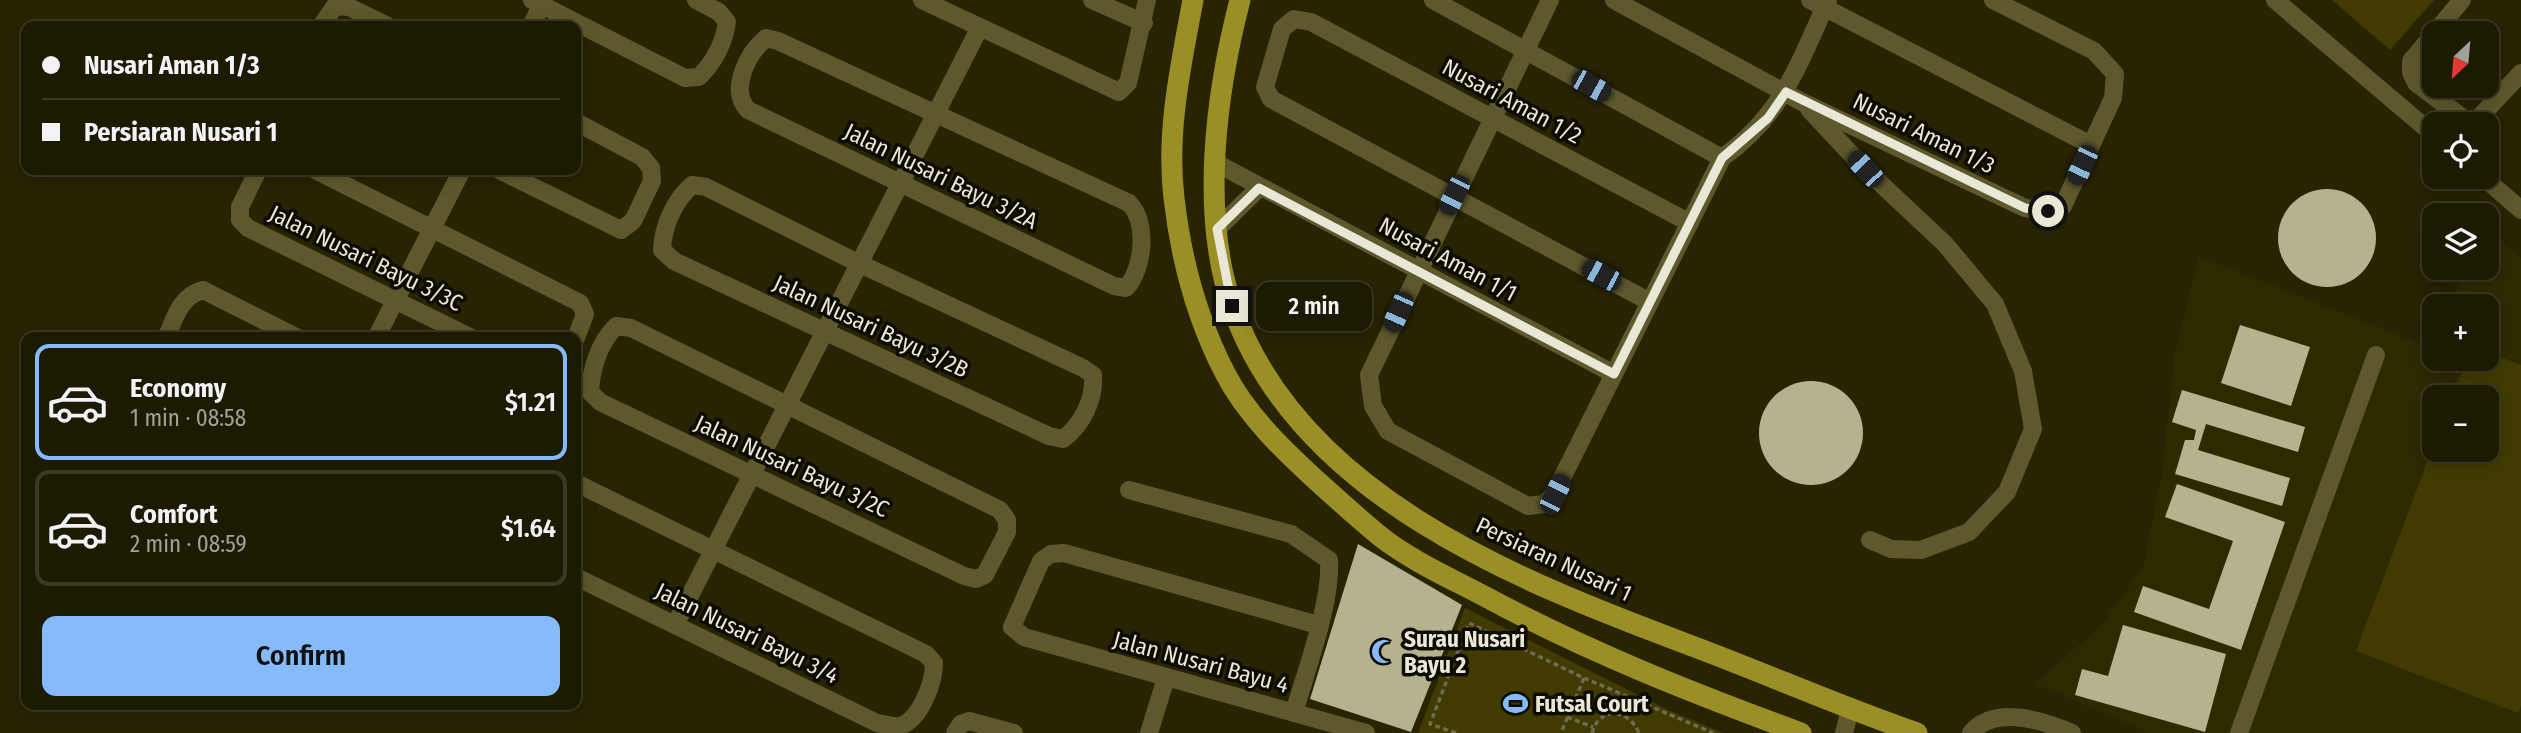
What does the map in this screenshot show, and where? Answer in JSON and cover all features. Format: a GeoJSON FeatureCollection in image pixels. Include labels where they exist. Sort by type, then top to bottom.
{"type":"FeatureCollection","features":[{"type":"Feature","properties":{"kind":"main road"},"geometry":{"type":"LineString","coordinates":[[1194,0],[1174,104],[1173,195],[1183,258],[1194,299],[1226,375],[1264,428],[1290,456],[1383,538],[1431,568],[1554,633],[1681,689],[1801,733]]}},
{"type":"Feature","properties":{"kind":"main road","name":"Persiaran Nusari 1"},"geometry":{"type":"LineString","coordinates":[[1240,0],[1216,128],[1217,229],[1232,306],[1281,399],[1308,432],[1372,488],[1478,557],[1578,603],[1850,710],[1917,733]]}},
{"type":"Feature","properties":{"kind":"street"},"geometry":{"type":"LineString","coordinates":[[581,24],[685,78],[699,78],[710,66],[726,34],[727,22],[719,12],[696,0]]}},
{"type":"Feature","properties":{"kind":"street"},"geometry":{"type":"LineString","coordinates":[[922,0],[1119,92],[1128,83],[1144,23],[1147,0]]}},
{"type":"Feature","properties":{"kind":"street"},"geometry":{"type":"LineString","coordinates":[[1092,0],[1144,23]]}},
{"type":"Feature","properties":{"kind":"street"},"geometry":{"type":"LineString","coordinates":[[1433,0],[1722,158]]}},
{"type":"Feature","properties":{"kind":"street"},"geometry":{"type":"LineString","coordinates":[[1549,0],[1417,271],[1370,375],[1373,406],[1388,430],[1528,506],[1544,505],[1555,494],[1722,158],[1768,118],[1786,92],[1821,2],[2091,145]]}},
{"type":"Feature","properties":{"kind":"street","name":"Nusari Aman 1/3"},"geometry":{"type":"LineString","coordinates":[[1614,0],[1802,102],[2025,208],[2048,211],[2063,206],[2113,98],[2115,74],[2094,51],[1993,0]]}},
{"type":"Feature","properties":{"kind":"street"},"geometry":{"type":"LineString","coordinates":[[2275,0],[2422,125]]}},
{"type":"Feature","properties":{"kind":"street"},"geometry":{"type":"LineString","coordinates":[[2456,112],[2416,83],[2411,72],[2411,61],[2462,0]]}},
{"type":"Feature","properties":{"kind":"street"},"geometry":{"type":"LineString","coordinates":[[533,21],[539,2],[576,21]]}},
{"type":"Feature","properties":{"kind":"street"},"geometry":{"type":"LineString","coordinates":[[324,21],[335,6],[349,7],[378,21]]}},
{"type":"Feature","properties":{"kind":"street","name":"Nusari Aman 1/2"},"geometry":{"type":"LineString","coordinates":[[1454,195],[1271,99],[1265,86],[1282,29],[1294,19],[1311,22],[1690,223]]}},
{"type":"Feature","properties":{"kind":"street"},"geometry":{"type":"LineString","coordinates":[[675,625],[898,183],[980,27]]}},
{"type":"Feature","properties":{"kind":"street","name":"Jalan Nusari Bayu 3/2A"},"geometry":{"type":"LineString","coordinates":[[766,38],[778,41],[935,115],[1129,203],[1139,213],[1142,230],[1134,279],[1126,288],[1114,286],[748,110],[739,101],[738,86],[755,48],[766,38]]}},
{"type":"Feature","properties":{"kind":"street"},"geometry":{"type":"LineString","coordinates":[[2484,112],[2521,73]]}},
{"type":"Feature","properties":{"kind":"street"},"geometry":{"type":"LineString","coordinates":[[1802,102],[1865,169],[1945,244],[1996,304],[2023,371],[2033,429],[2007,492],[1969,532],[1921,550],[1891,549],[1870,540]]}},
{"type":"Feature","properties":{"kind":"street"},"geometry":{"type":"LineString","coordinates":[[509,175],[621,230],[633,220],[652,181],[651,168],[642,157],[581,125]]}},
{"type":"Feature","properties":{"kind":"street","name":"Nusari Aman 1/1"},"geometry":{"type":"LineString","coordinates":[[1216,163],[1614,374]]}},
{"type":"Feature","properties":{"kind":"street","name":"Jalan Nusari Bayu 3/3C"},"geometry":{"type":"LineString","coordinates":[[256,175],[240,207],[240,220],[248,228],[460,332]]}},
{"type":"Feature","properties":{"kind":"street"},"geometry":{"type":"LineString","coordinates":[[325,175],[580,303],[585,314],[578,332]]}},
{"type":"Feature","properties":{"kind":"street"},"geometry":{"type":"LineString","coordinates":[[379,332],[460,175]]}},
{"type":"Feature","properties":{"kind":"street","name":"Jalan Nusari Bayu 3/2B"},"geometry":{"type":"LineString","coordinates":[[692,185],[706,187],[858,263],[1093,375],[1095,390],[1076,429],[1063,439],[1049,436],[824,333],[674,261],[662,250],[662,234],[680,195],[692,185]]}},
{"type":"Feature","properties":{"kind":"street"},"geometry":{"type":"LineString","coordinates":[[1217,229],[1259,188]]}},
{"type":"Feature","properties":{"kind":"street"},"geometry":{"type":"LineString","coordinates":[[2497,189],[2521,209]]}},
{"type":"Feature","properties":{"kind":"street"},"geometry":{"type":"LineString","coordinates":[[1454,195],[1650,302]]}},
{"type":"Feature","properties":{"kind":"street"},"geometry":{"type":"LineString","coordinates":[[169,332],[182,302],[190,293],[203,290],[286,332]]}},
{"type":"Feature","properties":{"kind":"street","name":"Jalan Nusari Bayu 3/2C"},"geometry":{"type":"LineString","coordinates":[[616,326],[631,328],[786,406],[1000,510],[1007,520],[1007,532],[985,575],[976,579],[964,576],[600,402],[590,392],[591,373],[608,334],[616,326]]}},
{"type":"Feature","properties":{"kind":"street"},"geometry":{"type":"LineString","coordinates":[[2239,733],[2376,355]]}},
{"type":"Feature","properties":{"kind":"street"},"geometry":{"type":"LineString","coordinates":[[581,486],[712,552]]}},
{"type":"Feature","properties":{"kind":"street"},"geometry":{"type":"LineString","coordinates":[[1129,490],[1291,534],[1329,559],[1330,567],[1318,625],[1294,713]]}},
{"type":"Feature","properties":{"kind":"street","name":"Jalan Nusari Bayu 3/4"},"geometry":{"type":"LineString","coordinates":[[581,579],[877,723],[898,726],[913,719],[934,678],[934,663],[926,654],[712,552]]}},
{"type":"Feature","properties":{"kind":"street","name":"Jalan Nusari Bayu 4"},"geometry":{"type":"LineString","coordinates":[[1318,625],[1064,553],[1051,554],[1034,573],[1012,621],[1013,631],[1024,637],[1366,733]]}},
{"type":"Feature","properties":{"kind":"street"},"geometry":{"type":"LineString","coordinates":[[1149,733],[1166,678]]}},
{"type":"Feature","properties":{"kind":"street"},"geometry":{"type":"LineString","coordinates":[[1844,733],[1850,710]]}},
{"type":"Feature","properties":{"kind":"street"},"geometry":{"type":"LineString","coordinates":[[1971,733],[1999,718],[2040,719],[2072,733]]}},
{"type":"Feature","properties":{"kind":"street"},"geometry":{"type":"LineString","coordinates":[[955,733],[961,724],[969,721],[1014,733]]}},
{"type":"Feature","properties":{"kind":"path"},"geometry":{"type":"LineString","coordinates":[[1456,733],[1430,724],[1469,623],[1584,678],[1713,733]]}},
{"type":"Feature","properties":{"kind":"path"},"geometry":{"type":"LineString","coordinates":[[1561,733],[1584,678]]}},
{"type":"Feature","properties":{"kind":"path"},"geometry":{"type":"LineString","coordinates":[[1592,733],[1593,727],[1607,713],[1618,712],[1634,723],[1639,733]]}},
{"type":"Feature","properties":{"kind":"path"},"geometry":{"type":"LineString","coordinates":[[1567,717],[1593,727]]}},
{"type":"Feature","properties":{"kind":"shaded area"},"geometry":{"type":"Polygon","coordinates":[[[2332,0],[2434,0],[2390,50],[2332,0]]]}},
{"type":"Feature","properties":{"kind":"shaded area"},"geometry":{"type":"Polygon","coordinates":[[[2499,239],[2521,258],[2521,733],[2149,733],[2036,684],[2105,621],[2143,566],[2162,471],[2175,354],[2199,256],[2422,344],[2422,371],[2499,371],[2499,294],[2454,294],[2461,280],[2499,280],[2499,239]]]}},
{"type":"Feature","properties":{"kind":"shaded area"},"geometry":{"type":"Polygon","coordinates":[[[2499,357],[2521,365],[2521,706],[2518,713],[2356,651],[2427,462],[2499,462],[2499,385],[2457,385],[2462,371],[2499,371],[2499,357]]]}},
{"type":"Feature","properties":{"kind":"shaded area"},"geometry":{"type":"Polygon","coordinates":[[[1465,608],[1668,710],[1723,733],[1418,733],[1465,608]]]}},
{"type":"Feature","properties":{"kind":"building"},"geometry":{"type":"Polygon","coordinates":[[[2327,189],[2346,193],[2362,203],[2372,219],[2376,238],[2372,257],[2362,273],[2346,283],[2327,287],[2308,283],[2292,273],[2282,257],[2278,238],[2282,219],[2292,203],[2308,193],[2327,189]]]}},
{"type":"Feature","properties":{"kind":"building"},"geometry":{"type":"Polygon","coordinates":[[[2240,325],[2310,347],[2291,406],[2221,383],[2240,325]]]}},
{"type":"Feature","properties":{"kind":"building"},"geometry":{"type":"Polygon","coordinates":[[[1811,381],[1831,385],[1848,396],[1859,413],[1863,433],[1859,453],[1848,470],[1831,481],[1811,485],[1791,481],[1774,470],[1763,453],[1759,433],[1763,413],[1774,396],[1791,385],[1811,381]]]}},
{"type":"Feature","properties":{"kind":"building"},"geometry":{"type":"Polygon","coordinates":[[[2182,390],[2305,427],[2298,452],[2206,424],[2198,450],[2290,478],[2282,506],[2175,474],[2185,440],[2194,440],[2196,430],[2172,422],[2182,390]]]}},
{"type":"Feature","properties":{"kind":"building"},"geometry":{"type":"Polygon","coordinates":[[[2177,484],[2285,522],[2241,650],[2134,612],[2143,586],[2209,609],[2233,541],[2165,517],[2177,484]]]}},
{"type":"Feature","properties":{"kind":"building","name":"Surau Nusari Bayu 2"},"geometry":{"type":"Polygon","coordinates":[[[1358,544],[1462,605],[1411,732],[1310,699],[1358,544]]]}},
{"type":"Feature","properties":{"kind":"building"},"geometry":{"type":"Polygon","coordinates":[[[2123,625],[2226,654],[2205,732],[2075,695],[2082,669],[2108,676],[2123,625]]]}},
{"type":"Feature","properties":{"kind":"place","name":"Surau Nusari Bayu 2"},"geometry":{"type":"Point","coordinates":[1384,652]}},
{"type":"Feature","properties":{"kind":"place","name":"Futsal Court"},"geometry":{"type":"Point","coordinates":[1515,704]}},
{"type":"Feature","properties":{"kind":"route"},"geometry":{"type":"LineString","coordinates":[[1232,306],[1217,229],[1259,188],[1614,374],[1722,158],[1768,118],[1786,92],[2025,208],[2048,211]]}}]}
